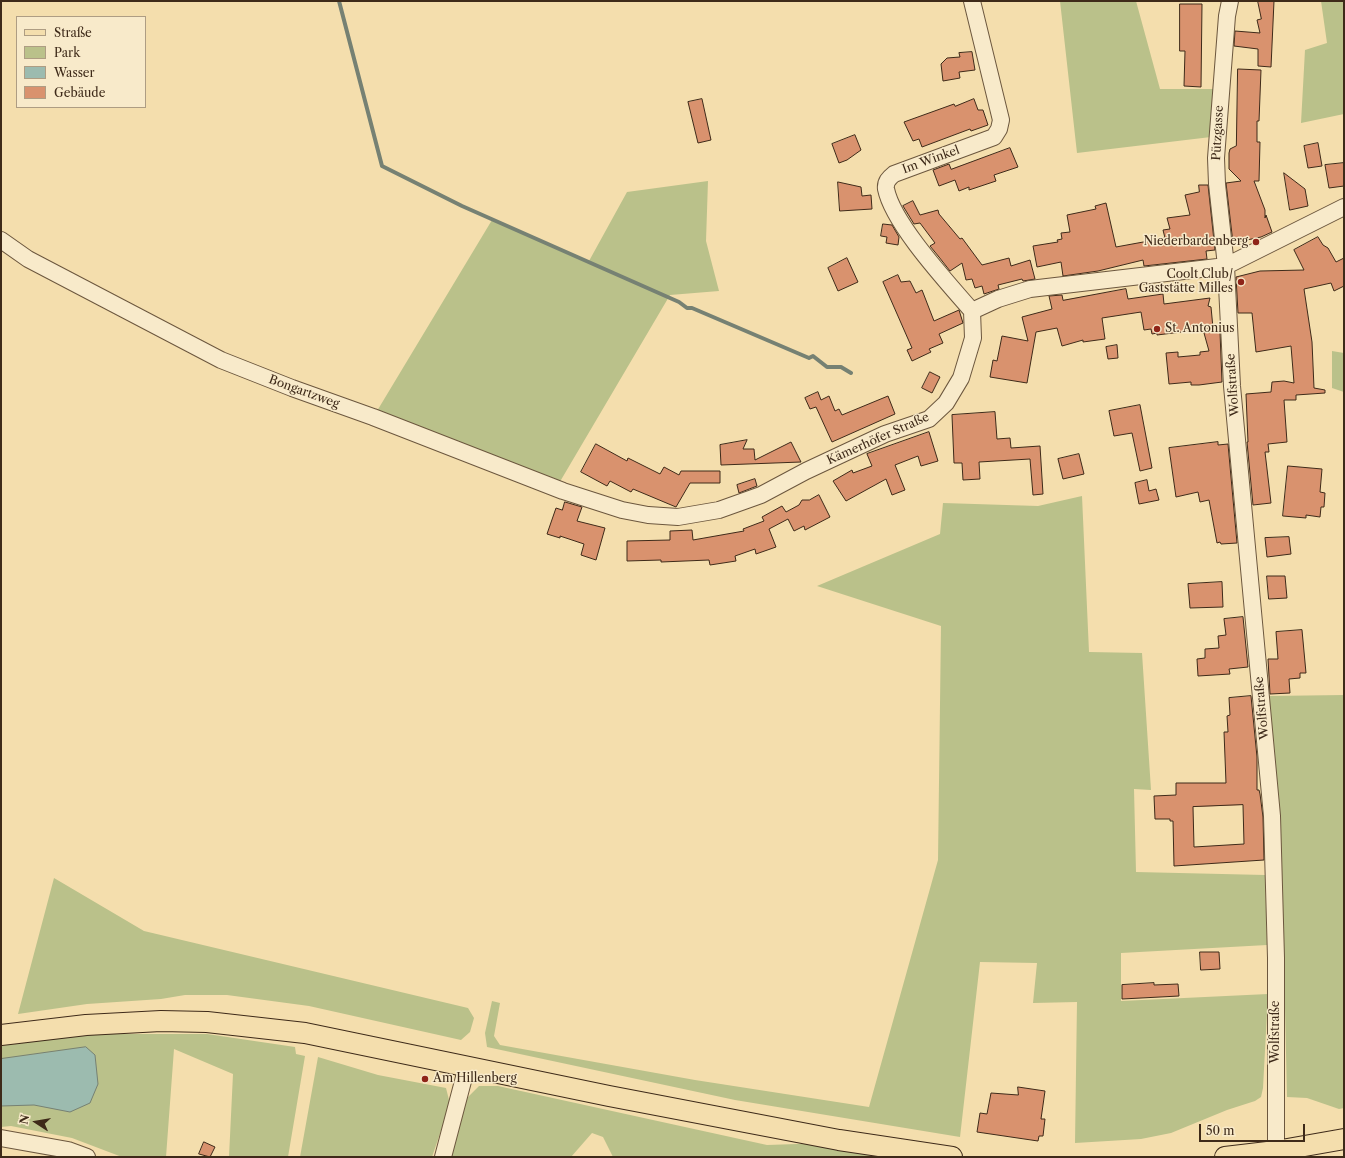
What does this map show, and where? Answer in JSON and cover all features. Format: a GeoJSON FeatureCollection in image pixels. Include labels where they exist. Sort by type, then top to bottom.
{"type":"FeatureCollection","features":[{"type":"Feature","properties":{"kind":"main road"},"geometry":{"type":"LineString","coordinates":[[1,1035],[86,1025],[161,1021],[207,1022],[305,1033],[609,1096],[839,1140],[951,1157]]}},
{"type":"Feature","properties":{"kind":"main road"},"geometry":{"type":"LineString","coordinates":[[1225,1157],[1276,1151],[1344,1139]]}},
{"type":"Feature","properties":{"kind":"street","name":"Im Winkel"},"geometry":{"type":"LineString","coordinates":[[972,1],[1001,120],[999,129],[994,137],[894,174],[887,180],[886,188],[892,206],[903,226],[972,311]]}},
{"type":"Feature","properties":{"kind":"street","name":"Pützgasse"},"geometry":{"type":"LineString","coordinates":[[1226,266],[1217,184],[1216,158],[1227,16],[1230,1]]}},
{"type":"Feature","properties":{"kind":"street"},"geometry":{"type":"LineString","coordinates":[[972,311],[998,299],[1030,289],[1226,266],[1344,207]]}},
{"type":"Feature","properties":{"kind":"street","name":"Bongartzweg"},"geometry":{"type":"LineString","coordinates":[[1,240],[28,259],[221,360],[563,490],[622,510]]}},
{"type":"Feature","properties":{"kind":"street","name":"Wolfstraße"},"geometry":{"type":"LineString","coordinates":[[1226,266],[1232,386],[1272,816],[1276,958],[1276,1151]]}},
{"type":"Feature","properties":{"kind":"street","name":"Kämerhöfer Straße"},"geometry":{"type":"LineString","coordinates":[[622,510],[648,515],[678,516],[719,510],[761,495],[806,471],[885,434],[929,419],[946,403],[961,378],[973,338],[972,311]]}},
{"type":"Feature","properties":{"kind":"street"},"geometry":{"type":"LineString","coordinates":[[443,1157],[468,1066]]}},
{"type":"Feature","properties":{"kind":"street"},"geometry":{"type":"LineString","coordinates":[[1,1138],[68,1150],[87,1157]]}},
{"type":"Feature","properties":{"kind":"green space"},"geometry":{"type":"Polygon","coordinates":[[[1060,1],[1136,1],[1160,89],[1216,89],[1211,137],[1077,153],[1060,1]]]}},
{"type":"Feature","properties":{"kind":"green space"},"geometry":{"type":"Polygon","coordinates":[[[1321,1],[1344,1],[1344,114],[1301,123],[1305,50],[1327,43],[1321,1]]]}},
{"type":"Feature","properties":{"kind":"green space"},"geometry":{"type":"Polygon","coordinates":[[[708,181],[706,241],[719,291],[670,295],[558,485],[377,411],[492,220],[589,261],[627,192],[708,181]]]}},
{"type":"Feature","properties":{"kind":"green space"},"geometry":{"type":"Polygon","coordinates":[[[1332,351],[1344,353],[1344,392],[1332,388],[1332,351]]]}},
{"type":"Feature","properties":{"kind":"green space"},"geometry":{"type":"Polygon","coordinates":[[[1082,496],[1089,652],[1142,653],[1151,790],[1134,789],[1136,872],[1265,875],[1267,945],[1121,953],[1121,1001],[1268,994],[1263,1088],[1261,1097],[1255,1101],[1227,1110],[1171,1133],[1141,1139],[1075,1143],[1077,1002],[1033,1003],[1037,963],[980,962],[960,1137],[735,1100],[487,1047],[485,1033],[492,1001],[500,1003],[494,1036],[500,1045],[695,1080],[869,1107],[938,860],[941,626],[817,586],[940,534],[943,503],[1038,506],[1082,496]]]}},
{"type":"Feature","properties":{"kind":"green space"},"geometry":{"type":"Polygon","coordinates":[[[1344,695],[1344,1108],[1339,1109],[1307,1098],[1287,1097],[1282,874],[1269,696],[1344,695]]]}},
{"type":"Feature","properties":{"kind":"green space"},"geometry":{"type":"Polygon","coordinates":[[[54,878],[144,931],[468,1008],[474,1018],[470,1032],[461,1040],[309,1006],[227,995],[185,995],[161,999],[87,1004],[18,1014],[54,878]]]}},
{"type":"Feature","properties":{"kind":"green space"},"geometry":{"type":"Polygon","coordinates":[[[87,1034],[207,1034],[295,1047],[296,1054],[305,1056],[288,1157],[229,1157],[233,1074],[174,1049],[166,1157],[122,1157],[72,1138],[11,1126],[1,1127],[1,1046],[87,1034]]]}},
{"type":"Feature","properties":{"kind":"green space"},"geometry":{"type":"Polygon","coordinates":[[[318,1057],[378,1075],[446,1088],[450,1104],[432,1157],[300,1157],[318,1057]]]}},
{"type":"Feature","properties":{"kind":"green space"},"geometry":{"type":"Polygon","coordinates":[[[479,1086],[498,1086],[767,1145],[827,1143],[916,1150],[965,1157],[613,1157],[603,1137],[592,1133],[571,1157],[451,1157],[465,1100],[479,1086]]]}},
{"type":"Feature","properties":{"kind":"water"},"geometry":{"type":"Polygon","coordinates":[[[86,1047],[95,1055],[98,1084],[90,1103],[70,1112],[34,1105],[1,1106],[1,1059],[86,1047]]]}},
{"type":"Feature","properties":{"kind":"building"},"geometry":{"type":"Polygon","coordinates":[[[1258,1],[1274,1],[1271,67],[1258,66],[1258,49],[1234,46],[1235,31],[1260,33],[1257,20],[1261,19],[1258,1]]]}},
{"type":"Feature","properties":{"kind":"building"},"geometry":{"type":"Polygon","coordinates":[[[1180,4],[1202,4],[1201,87],[1184,86],[1185,51],[1180,51],[1180,4]]]}},
{"type":"Feature","properties":{"kind":"building"},"geometry":{"type":"Polygon","coordinates":[[[972,52],[975,70],[959,72],[960,78],[943,81],[941,64],[947,58],[960,57],[959,53],[972,52]]]}},
{"type":"Feature","properties":{"kind":"building"},"geometry":{"type":"Polygon","coordinates":[[[1238,69],[1261,70],[1259,121],[1257,121],[1257,142],[1260,142],[1259,181],[1254,181],[1265,210],[1265,218],[1266,215],[1272,232],[1261,237],[1233,243],[1226,183],[1241,181],[1229,169],[1230,149],[1236,146],[1238,69]]]}},
{"type":"Feature","properties":{"kind":"building"},"geometry":{"type":"Polygon","coordinates":[[[702,99],[711,140],[698,143],[688,102],[702,99]]]}},
{"type":"Feature","properties":{"kind":"building"},"geometry":{"type":"Polygon","coordinates":[[[974,99],[978,110],[983,110],[988,125],[971,131],[970,129],[922,147],[919,139],[913,141],[904,122],[954,104],[955,106],[974,99]]]}},
{"type":"Feature","properties":{"kind":"building"},"geometry":{"type":"Polygon","coordinates":[[[855,135],[861,150],[847,160],[839,163],[832,144],[855,135]]]}},
{"type":"Feature","properties":{"kind":"building"},"geometry":{"type":"Polygon","coordinates":[[[1318,143],[1322,166],[1308,168],[1304,146],[1318,143]]]}},
{"type":"Feature","properties":{"kind":"building"},"geometry":{"type":"Polygon","coordinates":[[[1010,148],[1018,167],[994,175],[996,181],[969,190],[969,187],[959,191],[955,180],[939,186],[933,170],[949,164],[951,169],[1010,148]]]}},
{"type":"Feature","properties":{"kind":"building"},"geometry":{"type":"Polygon","coordinates":[[[1344,163],[1344,186],[1329,188],[1325,165],[1344,163]]]}},
{"type":"Feature","properties":{"kind":"building"},"geometry":{"type":"Polygon","coordinates":[[[1284,173],[1305,189],[1308,206],[1290,210],[1284,173]]]}},
{"type":"Feature","properties":{"kind":"building"},"geometry":{"type":"Polygon","coordinates":[[[838,182],[861,187],[862,196],[871,195],[872,209],[840,211],[838,182]]]}},
{"type":"Feature","properties":{"kind":"building"},"geometry":{"type":"Polygon","coordinates":[[[1199,185],[1208,185],[1215,250],[1206,251],[1207,259],[1144,266],[1143,260],[1098,271],[1063,276],[1061,262],[1037,267],[1033,246],[1058,242],[1057,240],[1062,239],[1061,233],[1070,232],[1067,215],[1096,209],[1095,206],[1106,203],[1116,247],[1165,238],[1163,230],[1170,229],[1167,218],[1190,215],[1185,195],[1199,192],[1199,185]]]}},
{"type":"Feature","properties":{"kind":"building"},"geometry":{"type":"Polygon","coordinates":[[[913,201],[920,215],[938,210],[939,214],[960,239],[962,238],[982,265],[1009,258],[1011,266],[1030,260],[1035,279],[1023,281],[1022,279],[998,285],[999,289],[984,294],[982,286],[975,288],[972,279],[966,280],[962,263],[950,271],[930,246],[935,243],[920,223],[914,224],[903,206],[913,201]]]}},
{"type":"Feature","properties":{"kind":"building"},"geometry":{"type":"Polygon","coordinates":[[[883,224],[892,225],[899,237],[898,245],[886,243],[887,237],[881,236],[883,224]]]}},
{"type":"Feature","properties":{"kind":"building"},"geometry":{"type":"Polygon","coordinates":[[[1318,237],[1323,245],[1328,248],[1336,262],[1344,258],[1344,286],[1334,291],[1331,283],[1304,289],[1312,342],[1314,388],[1325,390],[1325,393],[1296,395],[1296,400],[1284,400],[1287,442],[1268,444],[1269,452],[1265,452],[1271,503],[1253,505],[1247,442],[1246,394],[1271,392],[1272,382],[1284,381],[1294,383],[1291,346],[1256,352],[1252,313],[1238,313],[1236,277],[1260,271],[1304,270],[1294,250],[1318,237]]]}},
{"type":"Feature","properties":{"kind":"building"},"geometry":{"type":"Polygon","coordinates":[[[847,258],[858,282],[838,291],[828,268],[847,258]]]}},
{"type":"Feature","properties":{"kind":"building"},"geometry":{"type":"Polygon","coordinates":[[[898,275],[901,282],[910,281],[916,293],[922,290],[934,321],[959,310],[963,323],[939,334],[943,343],[929,349],[931,352],[912,361],[907,350],[912,348],[883,282],[898,275]]]}},
{"type":"Feature","properties":{"kind":"building"},"geometry":{"type":"Polygon","coordinates":[[[1126,289],[1128,299],[1163,294],[1164,304],[1210,298],[1208,306],[1211,307],[1213,328],[1157,335],[1157,333],[1152,334],[1151,329],[1144,330],[1141,312],[1102,318],[1105,339],[1083,342],[1083,340],[1062,346],[1057,328],[1036,332],[1027,383],[990,377],[993,360],[997,361],[1002,336],[1028,341],[1022,317],[1052,309],[1049,296],[1062,295],[1063,300],[1126,289]]]}},
{"type":"Feature","properties":{"kind":"building"},"geometry":{"type":"Polygon","coordinates":[[[1220,332],[1222,382],[1199,385],[1191,385],[1191,382],[1169,384],[1166,353],[1178,352],[1178,357],[1200,355],[1200,352],[1209,351],[1204,333],[1220,332]]]}},
{"type":"Feature","properties":{"kind":"building"},"geometry":{"type":"Polygon","coordinates":[[[1117,345],[1118,358],[1108,359],[1106,347],[1117,345]]]}},
{"type":"Feature","properties":{"kind":"building"},"geometry":{"type":"Polygon","coordinates":[[[930,372],[940,377],[932,393],[922,388],[930,372]]]}},
{"type":"Feature","properties":{"kind":"building"},"geometry":{"type":"Polygon","coordinates":[[[818,392],[821,400],[829,396],[835,411],[839,409],[842,415],[888,396],[895,414],[832,442],[816,407],[810,409],[805,398],[818,392]]]}},
{"type":"Feature","properties":{"kind":"building"},"geometry":{"type":"Polygon","coordinates":[[[1140,405],[1152,468],[1140,471],[1132,433],[1114,436],[1109,411],[1140,405]]]}},
{"type":"Feature","properties":{"kind":"building"},"geometry":{"type":"Polygon","coordinates":[[[995,412],[997,439],[1010,438],[1011,448],[1040,446],[1043,494],[1033,495],[1030,459],[979,462],[980,479],[963,480],[962,463],[954,463],[952,415],[995,412]]]}},
{"type":"Feature","properties":{"kind":"building"},"geometry":{"type":"Polygon","coordinates":[[[929,432],[938,461],[921,466],[918,456],[895,465],[905,490],[892,495],[886,479],[846,501],[833,481],[852,470],[853,473],[872,466],[867,454],[929,432]]]}},
{"type":"Feature","properties":{"kind":"building"},"geometry":{"type":"Polygon","coordinates":[[[747,440],[743,449],[754,449],[755,460],[791,442],[801,462],[721,465],[720,445],[747,440]]]}},
{"type":"Feature","properties":{"kind":"building"},"geometry":{"type":"Polygon","coordinates":[[[1218,442],[1218,445],[1228,444],[1237,543],[1217,543],[1209,500],[1200,502],[1198,492],[1176,497],[1169,448],[1218,442]]]}},
{"type":"Feature","properties":{"kind":"building"},"geometry":{"type":"Polygon","coordinates":[[[596,444],[627,461],[628,458],[660,474],[664,467],[679,475],[681,471],[720,471],[720,483],[690,483],[676,507],[633,489],[631,492],[610,481],[607,486],[581,472],[596,444]]]}},
{"type":"Feature","properties":{"kind":"building"},"geometry":{"type":"Polygon","coordinates":[[[1079,454],[1084,474],[1063,479],[1058,459],[1079,454]]]}},
{"type":"Feature","properties":{"kind":"building"},"geometry":{"type":"Polygon","coordinates":[[[1288,466],[1322,469],[1320,492],[1325,493],[1324,507],[1321,507],[1320,517],[1306,515],[1306,518],[1283,516],[1288,466]]]}},
{"type":"Feature","properties":{"kind":"building"},"geometry":{"type":"Polygon","coordinates":[[[755,479],[757,486],[739,493],[737,485],[755,479]]]}},
{"type":"Feature","properties":{"kind":"building"},"geometry":{"type":"Polygon","coordinates":[[[1147,480],[1149,491],[1156,489],[1159,500],[1139,504],[1135,483],[1147,480]]]}},
{"type":"Feature","properties":{"kind":"building"},"geometry":{"type":"Polygon","coordinates":[[[819,495],[830,517],[805,530],[804,526],[794,531],[788,519],[769,529],[776,547],[756,554],[755,549],[735,556],[736,561],[710,565],[709,560],[661,562],[661,560],[627,561],[627,541],[670,540],[670,531],[692,530],[693,540],[744,531],[743,529],[764,521],[762,517],[782,506],[786,512],[799,505],[802,500],[809,500],[819,495]]]}},
{"type":"Feature","properties":{"kind":"building"},"geometry":{"type":"Polygon","coordinates":[[[565,502],[582,507],[577,521],[605,528],[596,560],[581,555],[584,544],[560,536],[560,538],[547,534],[556,508],[562,510],[565,502]]]}},
{"type":"Feature","properties":{"kind":"building"},"geometry":{"type":"Polygon","coordinates":[[[1289,537],[1291,554],[1267,557],[1265,538],[1289,537]]]}},
{"type":"Feature","properties":{"kind":"building"},"geometry":{"type":"Polygon","coordinates":[[[1267,576],[1285,576],[1287,598],[1269,599],[1267,576]]]}},
{"type":"Feature","properties":{"kind":"building"},"geometry":{"type":"Polygon","coordinates":[[[1222,582],[1223,607],[1190,608],[1188,584],[1222,582]]]}},
{"type":"Feature","properties":{"kind":"building"},"geometry":{"type":"Polygon","coordinates":[[[1243,617],[1248,667],[1229,669],[1230,674],[1198,676],[1197,659],[1205,658],[1205,649],[1219,648],[1218,636],[1226,635],[1224,619],[1243,617]]]}},
{"type":"Feature","properties":{"kind":"building"},"geometry":{"type":"Polygon","coordinates":[[[1302,630],[1306,673],[1300,673],[1300,678],[1289,679],[1290,693],[1270,694],[1268,659],[1278,659],[1276,632],[1302,630]]]}},
{"type":"Feature","properties":{"kind":"building"},"geometry":{"type":"Polygon","coordinates":[[[1251,696],[1257,757],[1257,790],[1259,790],[1260,794],[1263,817],[1264,860],[1174,866],[1173,821],[1170,821],[1170,819],[1155,819],[1154,796],[1176,795],[1176,783],[1226,783],[1224,732],[1228,732],[1227,716],[1230,715],[1229,698],[1251,696]],[[1243,805],[1193,807],[1194,847],[1244,844],[1243,805]]]}},
{"type":"Feature","properties":{"kind":"building"},"geometry":{"type":"Polygon","coordinates":[[[1200,952],[1219,952],[1220,969],[1201,970],[1200,952]]]}},
{"type":"Feature","properties":{"kind":"building"},"geometry":{"type":"Polygon","coordinates":[[[1154,983],[1154,985],[1178,984],[1179,996],[1122,999],[1122,985],[1154,983]]]}},
{"type":"Feature","properties":{"kind":"building"},"geometry":{"type":"Polygon","coordinates":[[[1018,1087],[1045,1091],[1041,1119],[1045,1119],[1043,1136],[1039,1136],[1038,1141],[977,1132],[980,1113],[987,1114],[991,1093],[1018,1095],[1018,1087]]]}},
{"type":"Feature","properties":{"kind":"building"},"geometry":{"type":"Polygon","coordinates":[[[204,1142],[215,1147],[210,1157],[199,1154],[204,1142]]]}},
{"type":"Feature","properties":{"kind":"waterway"},"geometry":{"type":"LineString","coordinates":[[339,1],[382,166],[462,206],[679,302],[687,308],[692,308],[809,358],[813,356],[827,367],[841,367],[851,373]]}},
{"type":"Feature","properties":{"kind":"place","name":"Niederbardenberg"},"geometry":{"type":"Point","coordinates":[1256,242]}},
{"type":"Feature","properties":{"kind":"place","name":"Coolt Club/ Gaststätte Milles"},"geometry":{"type":"Point","coordinates":[1241,282]}},
{"type":"Feature","properties":{"kind":"place","name":"St. Antonius"},"geometry":{"type":"Point","coordinates":[1157,329]}},
{"type":"Feature","properties":{"kind":"place","name":"Am Hillenberg"},"geometry":{"type":"Point","coordinates":[425,1079]}}]}
